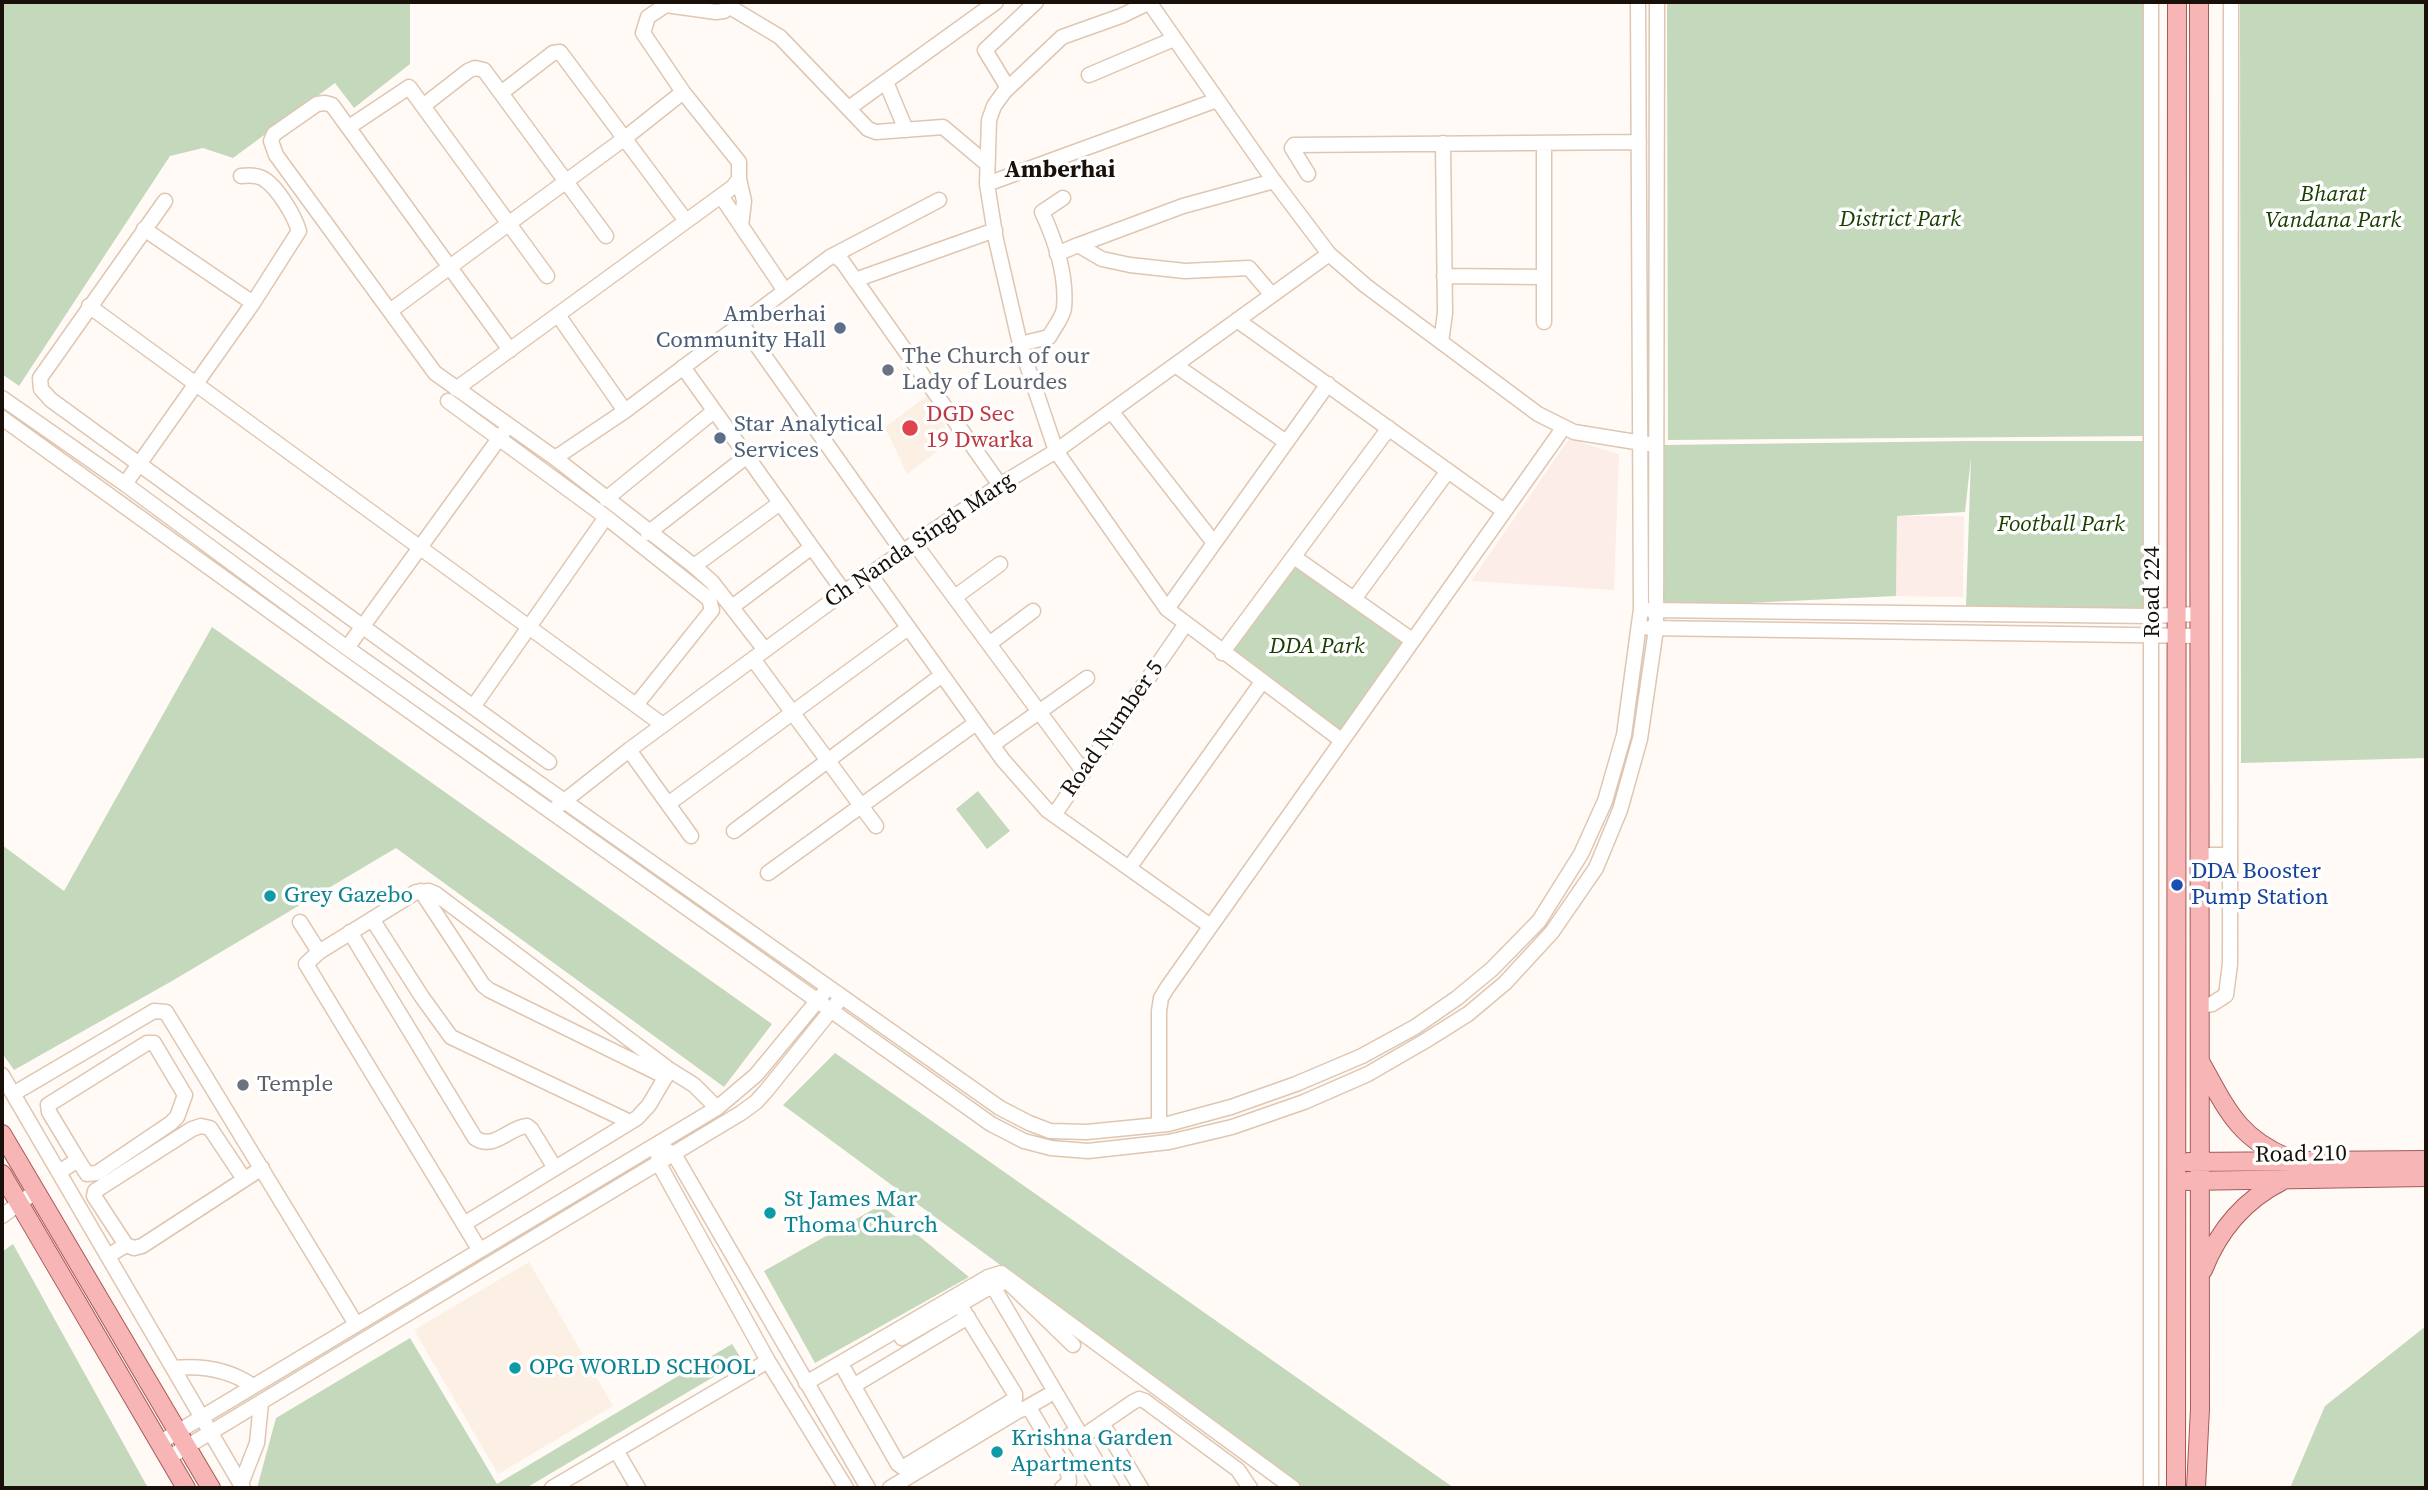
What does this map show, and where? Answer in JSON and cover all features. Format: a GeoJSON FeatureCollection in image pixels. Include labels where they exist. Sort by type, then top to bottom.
{"type":"FeatureCollection","features":[{"type":"Feature","properties":{"kind":"main road","name":"Road 224"},"geometry":{"type":"LineString","coordinates":[[2176,1487],[2177,2]]}},
{"type":"Feature","properties":{"kind":"main road","name":"Road 224"},"geometry":{"type":"LineString","coordinates":[[2196,1486],[2200,1409],[2199,2]]}},
{"type":"Feature","properties":{"kind":"main road"},"geometry":{"type":"LineString","coordinates":[[2199,1060],[2227,1107],[2250,1138],[2267,1149],[2295,1160]]}},
{"type":"Feature","properties":{"kind":"main road"},"geometry":{"type":"LineString","coordinates":[[2,1134],[211,1488]]}},
{"type":"Feature","properties":{"kind":"main road","name":"Road 210"},"geometry":{"type":"LineString","coordinates":[[2177,1162],[2426,1160]]}},
{"type":"Feature","properties":{"kind":"main road"},"geometry":{"type":"LineString","coordinates":[[2,1174],[186,1488]]}},
{"type":"Feature","properties":{"kind":"main road","name":"Road 210"},"geometry":{"type":"LineString","coordinates":[[2177,1181],[2426,1177]]}},
{"type":"Feature","properties":{"kind":"main road"},"geometry":{"type":"LineString","coordinates":[[2200,1279],[2220,1235],[2237,1214],[2261,1191],[2285,1179]]}},
{"type":"Feature","properties":{"kind":"street"},"geometry":{"type":"LineString","coordinates":[[849,108],[996,2]]}},
{"type":"Feature","properties":{"kind":"street"},"geometry":{"type":"LineString","coordinates":[[1008,88],[985,50],[1032,2]]}},
{"type":"Feature","properties":{"kind":"street"},"geometry":{"type":"LineString","coordinates":[[1341,740],[1167,609],[1056,451],[1020,344],[995,230],[987,184],[987,164],[989,120],[994,106],[1008,88],[1062,37],[1121,16],[1150,2],[1274,181],[1329,254],[1366,286],[1538,414],[1574,432],[1656,445]]}},
{"type":"Feature","properties":{"kind":"street"},"geometry":{"type":"LineString","coordinates":[[2,418],[991,1124],[1024,1141],[1051,1148],[1088,1150],[1169,1142],[1232,1127],[1304,1102],[1368,1074],[1468,1014],[1505,983],[1552,932],[1596,868],[1620,810],[1640,739],[1656,628],[1649,610],[1639,442],[1638,2]]}},
{"type":"Feature","properties":{"kind":"street"},"geometry":{"type":"LineString","coordinates":[[2,398],[125,484],[347,648],[1000,1108],[1029,1124],[1050,1131],[1087,1132],[1159,1125],[1192,1118],[1231,1108],[1362,1056],[1415,1027],[1457,998],[1492,969],[1539,921],[1581,854],[1605,801],[1624,735],[1639,628],[1649,610],[1656,445],[1657,2]]}},
{"type":"Feature","properties":{"kind":"street"},"geometry":{"type":"LineString","coordinates":[[2151,2],[2152,1481]]}},
{"type":"Feature","properties":{"kind":"street"},"geometry":{"type":"LineString","coordinates":[[2200,1006],[2212,1004],[2226,995],[2229,983],[2231,2]]}},
{"type":"Feature","properties":{"kind":"street"},"geometry":{"type":"LineString","coordinates":[[741,226],[744,201],[739,179],[739,162],[683,92],[643,33],[648,17],[666,5],[716,12],[724,11],[731,4],[780,37],[872,131],[943,127],[987,164]]}},
{"type":"Feature","properties":{"kind":"street"},"geometry":{"type":"LineString","coordinates":[[1089,75],[1174,39]]}},
{"type":"Feature","properties":{"kind":"street"},"geometry":{"type":"LineString","coordinates":[[501,93],[553,53],[560,52],[687,221]]}},
{"type":"Feature","properties":{"kind":"street"},"geometry":{"type":"LineString","coordinates":[[423,106],[475,68],[488,73],[606,236]]}},
{"type":"Feature","properties":{"kind":"street"},"geometry":{"type":"LineString","coordinates":[[886,82],[905,130]]}},
{"type":"Feature","properties":{"kind":"street"},"geometry":{"type":"LineString","coordinates":[[349,127],[409,87],[547,276]]}},
{"type":"Feature","properties":{"kind":"street"},"geometry":{"type":"LineString","coordinates":[[390,311],[625,138],[683,92]]}},
{"type":"Feature","properties":{"kind":"street"},"geometry":{"type":"LineString","coordinates":[[987,184],[1217,100]]}},
{"type":"Feature","properties":{"kind":"street"},"geometry":{"type":"LineString","coordinates":[[510,350],[332,105],[317,104],[274,134],[272,147],[452,395],[499,439],[606,517],[709,599],[712,610],[636,705]]}},
{"type":"Feature","properties":{"kind":"street"},"geometry":{"type":"LineString","coordinates":[[1308,174],[1292,148],[1294,145],[1639,142]]}},
{"type":"Feature","properties":{"kind":"street"},"geometry":{"type":"LineString","coordinates":[[1441,342],[1444,320],[1443,143]]}},
{"type":"Feature","properties":{"kind":"street"},"geometry":{"type":"LineString","coordinates":[[1544,143],[1544,321]]}},
{"type":"Feature","properties":{"kind":"street"},"geometry":{"type":"LineString","coordinates":[[125,484],[253,303],[299,231],[290,210],[265,180],[254,175],[241,176]]}},
{"type":"Feature","properties":{"kind":"street"},"geometry":{"type":"LineString","coordinates":[[452,395],[721,196],[739,179]]}},
{"type":"Feature","properties":{"kind":"street"},"geometry":{"type":"LineString","coordinates":[[1057,254],[1182,206],[1274,181]]}},
{"type":"Feature","properties":{"kind":"street"},"geometry":{"type":"LineString","coordinates":[[721,196],[785,291]]}},
{"type":"Feature","properties":{"kind":"street"},"geometry":{"type":"LineString","coordinates":[[1020,344],[1049,337],[1064,310],[1062,270],[1042,212],[1063,198]]}},
{"type":"Feature","properties":{"kind":"street"},"geometry":{"type":"LineString","coordinates":[[555,458],[625,411],[830,257],[939,200]]}},
{"type":"Feature","properties":{"kind":"street"},"geometry":{"type":"LineString","coordinates":[[165,201],[40,379],[41,389],[51,400],[138,466],[549,762]]}},
{"type":"Feature","properties":{"kind":"street"},"geometry":{"type":"LineString","coordinates":[[144,229],[253,303]]}},
{"type":"Feature","properties":{"kind":"street"},"geometry":{"type":"LineString","coordinates":[[855,280],[995,230]]}},
{"type":"Feature","properties":{"kind":"street"},"geometry":{"type":"LineString","coordinates":[[1073,247],[1078,245],[1102,259],[1130,265],[1185,271],[1249,268],[1272,295]]}},
{"type":"Feature","properties":{"kind":"street","name":"Ch Nanda Singh Marg"},"geometry":{"type":"LineString","coordinates":[[552,812],[629,750],[844,592],[1000,485],[1056,451],[1329,254]]}},
{"type":"Feature","properties":{"kind":"street"},"geometry":{"type":"LineString","coordinates":[[830,257],[839,258],[1000,485]]}},
{"type":"Feature","properties":{"kind":"street"},"geometry":{"type":"LineString","coordinates":[[1444,276],[1544,277]]}},
{"type":"Feature","properties":{"kind":"street"},"geometry":{"type":"LineString","coordinates":[[89,306],[663,725]]}},
{"type":"Feature","properties":{"kind":"street"},"geometry":{"type":"LineString","coordinates":[[558,315],[625,411]]}},
{"type":"Feature","properties":{"kind":"street"},"geometry":{"type":"LineString","coordinates":[[1237,320],[1504,511]]}},
{"type":"Feature","properties":{"kind":"street"},"geometry":{"type":"LineString","coordinates":[[741,323],[909,548],[955,597],[1083,771]]}},
{"type":"Feature","properties":{"kind":"street"},"geometry":{"type":"LineString","coordinates":[[1175,365],[1286,442]]}},
{"type":"Feature","properties":{"kind":"street"},"geometry":{"type":"LineString","coordinates":[[683,367],[844,592]]}},
{"type":"Feature","properties":{"kind":"street"},"geometry":{"type":"LineString","coordinates":[[1167,609],[1328,384]]}},
{"type":"Feature","properties":{"kind":"street"},"geometry":{"type":"LineString","coordinates":[[452,395],[509,425],[555,458],[712,582],[732,607],[793,713],[876,826]]}},
{"type":"Feature","properties":{"kind":"street"},"geometry":{"type":"LineString","coordinates":[[607,499],[714,411]]}},
{"type":"Feature","properties":{"kind":"street"},"geometry":{"type":"LineString","coordinates":[[1111,411],[1214,543]]}},
{"type":"Feature","properties":{"kind":"street"},"geometry":{"type":"LineString","coordinates":[[347,648],[509,425]]}},
{"type":"Feature","properties":{"kind":"street"},"geometry":{"type":"LineString","coordinates":[[1159,1125],[1161,998],[1209,925],[1564,427]]}},
{"type":"Feature","properties":{"kind":"street"},"geometry":{"type":"LineString","coordinates":[[1222,653],[1389,428]]}},
{"type":"Feature","properties":{"kind":"street"},"geometry":{"type":"LineString","coordinates":[[648,533],[747,456]]}},
{"type":"Feature","properties":{"kind":"street"},"geometry":{"type":"LineString","coordinates":[[1354,599],[1448,471]]}},
{"type":"Feature","properties":{"kind":"street"},"geometry":{"type":"LineString","coordinates":[[694,566],[780,503]]}},
{"type":"Feature","properties":{"kind":"street"},"geometry":{"type":"LineString","coordinates":[[473,707],[606,517]]}},
{"type":"Feature","properties":{"kind":"street"},"geometry":{"type":"LineString","coordinates":[[732,607],[813,547]]}},
{"type":"Feature","properties":{"kind":"street"},"geometry":{"type":"LineString","coordinates":[[1294,557],[1412,640]]}},
{"type":"Feature","properties":{"kind":"street"},"geometry":{"type":"LineString","coordinates":[[955,597],[1000,564]]}},
{"type":"Feature","properties":{"kind":"street"},"geometry":{"type":"LineString","coordinates":[[870,574],[992,745],[1046,810],[1054,815]]}},
{"type":"Feature","properties":{"kind":"street"},"geometry":{"type":"LineString","coordinates":[[1649,610],[2150,616],[2199,614]]}},
{"type":"Feature","properties":{"kind":"street"},"geometry":{"type":"LineString","coordinates":[[989,643],[1033,611]]}},
{"type":"Feature","properties":{"kind":"street"},"geometry":{"type":"LineString","coordinates":[[295,628],[305,615]]}},
{"type":"Feature","properties":{"kind":"street","name":"Road Number 5"},"geometry":{"type":"LineString","coordinates":[[1185,625],[1054,815],[1209,925]]}},
{"type":"Feature","properties":{"kind":"street"},"geometry":{"type":"LineString","coordinates":[[668,804],[908,628]]}},
{"type":"Feature","properties":{"kind":"street"},"geometry":{"type":"LineString","coordinates":[[1639,628],[2200,636]]}},
{"type":"Feature","properties":{"kind":"street"},"geometry":{"type":"LineString","coordinates":[[734,831],[942,675]]}},
{"type":"Feature","properties":{"kind":"street"},"geometry":{"type":"LineString","coordinates":[[992,745],[1087,678]]}},
{"type":"Feature","properties":{"kind":"street"},"geometry":{"type":"LineString","coordinates":[[1129,868],[1262,682]]}},
{"type":"Feature","properties":{"kind":"street"},"geometry":{"type":"LineString","coordinates":[[768,873],[976,723]]}},
{"type":"Feature","properties":{"kind":"street"},"geometry":{"type":"LineString","coordinates":[[629,750],[691,836]]}},
{"type":"Feature","properties":{"kind":"street"},"geometry":{"type":"LineString","coordinates":[[2200,855],[2230,855]]}},
{"type":"Feature","properties":{"kind":"street"},"geometry":{"type":"LineString","coordinates":[[421,891],[489,990],[694,1085],[717,1108]]}},
{"type":"Feature","properties":{"kind":"street"},"geometry":{"type":"LineString","coordinates":[[479,1249],[307,968],[308,960],[421,891],[436,894],[668,1074]]}},
{"type":"Feature","properties":{"kind":"street"},"geometry":{"type":"LineString","coordinates":[[372,919],[451,1037],[630,1122]]}},
{"type":"Feature","properties":{"kind":"street"},"geometry":{"type":"LineString","coordinates":[[300,922],[319,952]]}},
{"type":"Feature","properties":{"kind":"street"},"geometry":{"type":"LineString","coordinates":[[350,932],[475,1138],[481,1142],[495,1141],[517,1128],[527,1126],[555,1168]]}},
{"type":"Feature","properties":{"kind":"street"},"geometry":{"type":"LineString","coordinates":[[164,1450],[183,1439],[202,1418],[253,1386],[717,1108],[756,1075],[829,987]]}},
{"type":"Feature","properties":{"kind":"street"},"geometry":{"type":"LineString","coordinates":[[183,1439],[211,1433],[659,1164],[756,1102],[842,996]]}},
{"type":"Feature","properties":{"kind":"street"},"geometry":{"type":"LineString","coordinates":[[13,1094],[154,1011],[166,1012],[356,1324]]}},
{"type":"Feature","properties":{"kind":"street"},"geometry":{"type":"LineString","coordinates":[[147,1043],[154,1043],[185,1095],[177,1117],[97,1173],[87,1174],[78,1160],[49,1112],[48,1105],[147,1043]]}},
{"type":"Feature","properties":{"kind":"street"},"geometry":{"type":"LineString","coordinates":[[464,1224],[630,1122],[649,1105],[668,1074]]}},
{"type":"Feature","properties":{"kind":"street"},"geometry":{"type":"LineString","coordinates":[[2,1075],[242,1486]]}},
{"type":"Feature","properties":{"kind":"street"},"geometry":{"type":"LineString","coordinates":[[1192,1118],[1196,1136]]}},
{"type":"Feature","properties":{"kind":"street"},"geometry":{"type":"LineString","coordinates":[[244,1179],[210,1128],[201,1126],[192,1129],[95,1191],[94,1196],[126,1245],[134,1248],[142,1246],[262,1168]]}},
{"type":"Feature","properties":{"kind":"street"},"geometry":{"type":"LineString","coordinates":[[656,1145],[674,1154],[868,1488]]}},
{"type":"Feature","properties":{"kind":"street"},"geometry":{"type":"LineString","coordinates":[[656,1145],[659,1164],[768,1361],[846,1488]]}},
{"type":"Feature","properties":{"kind":"street"},"geometry":{"type":"LineString","coordinates":[[59,1172],[78,1160]]}},
{"type":"Feature","properties":{"kind":"street"},"geometry":{"type":"LineString","coordinates":[[2,1216],[36,1191]]}},
{"type":"Feature","properties":{"kind":"street"},"geometry":{"type":"LineString","coordinates":[[108,1256],[126,1245]]}},
{"type":"Feature","properties":{"kind":"street"},"geometry":{"type":"LineString","coordinates":[[853,1386],[964,1311],[997,1273],[1007,1275],[1293,1488]]}},
{"type":"Feature","properties":{"kind":"street"},"geometry":{"type":"LineString","coordinates":[[808,1387],[988,1285],[1007,1281],[1073,1345]]}},
{"type":"Feature","properties":{"kind":"street"},"geometry":{"type":"LineString","coordinates":[[988,1285],[1047,1396],[1101,1488]]}},
{"type":"Feature","properties":{"kind":"street"},"geometry":{"type":"LineString","coordinates":[[988,1285],[1112,1488]]}},
{"type":"Feature","properties":{"kind":"street"},"geometry":{"type":"LineString","coordinates":[[808,1387],[964,1311]]}},
{"type":"Feature","properties":{"kind":"street"},"geometry":{"type":"LineString","coordinates":[[845,1371],[898,1464],[907,1465],[1015,1399],[1015,1394],[964,1311]]}},
{"type":"Feature","properties":{"kind":"street"},"geometry":{"type":"LineString","coordinates":[[552,1488],[768,1361]]}},
{"type":"Feature","properties":{"kind":"street"},"geometry":{"type":"LineString","coordinates":[[173,1368],[222,1371],[253,1386]]}},
{"type":"Feature","properties":{"kind":"street"},"geometry":{"type":"LineString","coordinates":[[890,1488],[906,1484],[1018,1411],[1047,1396]]}},
{"type":"Feature","properties":{"kind":"street"},"geometry":{"type":"LineString","coordinates":[[1082,1437],[1139,1399],[1238,1470],[1250,1488]]}},
{"type":"Feature","properties":{"kind":"street"},"geometry":{"type":"LineString","coordinates":[[242,1486],[257,1443],[261,1403]]}},
{"type":"Feature","properties":{"kind":"street"},"geometry":{"type":"LineString","coordinates":[[1026,1408],[1068,1473],[1069,1482],[1062,1488]]}},
{"type":"Feature","properties":{"kind":"street"},"geometry":{"type":"LineString","coordinates":[[1102,1423],[1141,1488]]}},
{"type":"Feature","properties":{"kind":"street"},"geometry":{"type":"LineString","coordinates":[[616,1450],[638,1488]]}},
{"type":"Feature","properties":{"kind":"shaded area"},"geometry":{"type":"Polygon","coordinates":[[[931,393],[951,441],[907,474],[885,427],[931,393]]]}},
{"type":"Feature","properties":{"kind":"shaded area"},"geometry":{"type":"Polygon","coordinates":[[[1569,439],[1619,454],[1614,590],[1471,581],[1569,439]]]}},
{"type":"Feature","properties":{"kind":"shaded area"},"geometry":{"type":"Polygon","coordinates":[[[1897,516],[1964,516],[1963,597],[1896,596],[1897,516]]]}},
{"type":"Feature","properties":{"kind":"shaded area","name":"OPG WORLD SCHOOL"},"geometry":{"type":"Polygon","coordinates":[[[529,1262],[613,1406],[498,1474],[414,1330],[529,1262]]]}},
{"type":"Feature","properties":{"kind":"green space"},"geometry":{"type":"Polygon","coordinates":[[[2,2],[410,2],[410,64],[354,108],[335,83],[233,158],[203,148],[170,156],[19,386],[2,374],[2,2]]]}},
{"type":"Feature","properties":{"kind":"green space","name":"District Park"},"geometry":{"type":"Polygon","coordinates":[[[1667,2],[2145,2],[2146,436],[1668,440],[1667,2]]]}},
{"type":"Feature","properties":{"kind":"green space","name":"Bharat Vandana Park"},"geometry":{"type":"Polygon","coordinates":[[[2240,2],[2426,2],[2426,758],[2241,763],[2240,2]]]}},
{"type":"Feature","properties":{"kind":"green space","name":"Football Park"},"geometry":{"type":"Polygon","coordinates":[[[2145,441],[2146,610],[1966,607],[1971,457],[1965,512],[1897,516],[1896,596],[1661,607],[1663,445],[2145,441]]]}},
{"type":"Feature","properties":{"kind":"green space","name":"DDA Park"},"geometry":{"type":"Polygon","coordinates":[[[1294,562],[1406,636],[1340,736],[1224,654],[1294,562]]]}},
{"type":"Feature","properties":{"kind":"green space"},"geometry":{"type":"Polygon","coordinates":[[[212,627],[772,1024],[724,1087],[396,848],[172,981],[14,1070],[2,1053],[2,845],[64,891],[212,627]]]}},
{"type":"Feature","properties":{"kind":"green space"},"geometry":{"type":"Polygon","coordinates":[[[978,791],[1010,831],[987,849],[956,809],[978,791]]]}},
{"type":"Feature","properties":{"kind":"green space"},"geometry":{"type":"Polygon","coordinates":[[[835,1053],[1454,1488],[1303,1488],[783,1105],[835,1053]]]}},
{"type":"Feature","properties":{"kind":"green space"},"geometry":{"type":"Polygon","coordinates":[[[881,1205],[969,1277],[815,1363],[764,1271],[881,1205]]]}},
{"type":"Feature","properties":{"kind":"green space"},"geometry":{"type":"Polygon","coordinates":[[[13,1244],[148,1488],[2,1488],[2,1252],[13,1244]]]}},
{"type":"Feature","properties":{"kind":"green space"},"geometry":{"type":"Polygon","coordinates":[[[2426,1326],[2426,1488],[2290,1488],[2325,1406],[2426,1326]]]}},
{"type":"Feature","properties":{"kind":"green space"},"geometry":{"type":"Polygon","coordinates":[[[410,1338],[497,1484],[732,1344],[742,1360],[526,1488],[257,1488],[276,1418],[410,1338]]]}},
{"type":"Feature","properties":{"kind":"place","name":"Amberhai Community Hall"},"geometry":{"type":"Point","coordinates":[840,328]}},
{"type":"Feature","properties":{"kind":"place","name":"The Church of our Lady of Lourdes"},"geometry":{"type":"Point","coordinates":[888,370]}},
{"type":"Feature","properties":{"kind":"place","name":"DGD Sec 19 Dwarka"},"geometry":{"type":"Point","coordinates":[910,428]}},
{"type":"Feature","properties":{"kind":"place","name":"Star Analytical Services"},"geometry":{"type":"Point","coordinates":[720,438]}},
{"type":"Feature","properties":{"kind":"place","name":"DDA Booster Pump Station"},"geometry":{"type":"Point","coordinates":[2177,885]}},
{"type":"Feature","properties":{"kind":"place","name":"Grey Gazebo"},"geometry":{"type":"Point","coordinates":[270,896]}},
{"type":"Feature","properties":{"kind":"place","name":"Temple"},"geometry":{"type":"Point","coordinates":[243,1085]}},
{"type":"Feature","properties":{"kind":"place","name":"St James Mar Thoma Church"},"geometry":{"type":"Point","coordinates":[770,1213]}},
{"type":"Feature","properties":{"kind":"place","name":"OPG WORLD SCHOOL"},"geometry":{"type":"Point","coordinates":[515,1368]}},
{"type":"Feature","properties":{"kind":"place","name":"Krishna Garden Apartments"},"geometry":{"type":"Point","coordinates":[997,1452]}},
{"type":"Feature","properties":{"kind":"district","name":"Amberhai"},"geometry":{"type":"Point","coordinates":[1060,171]}}]}
